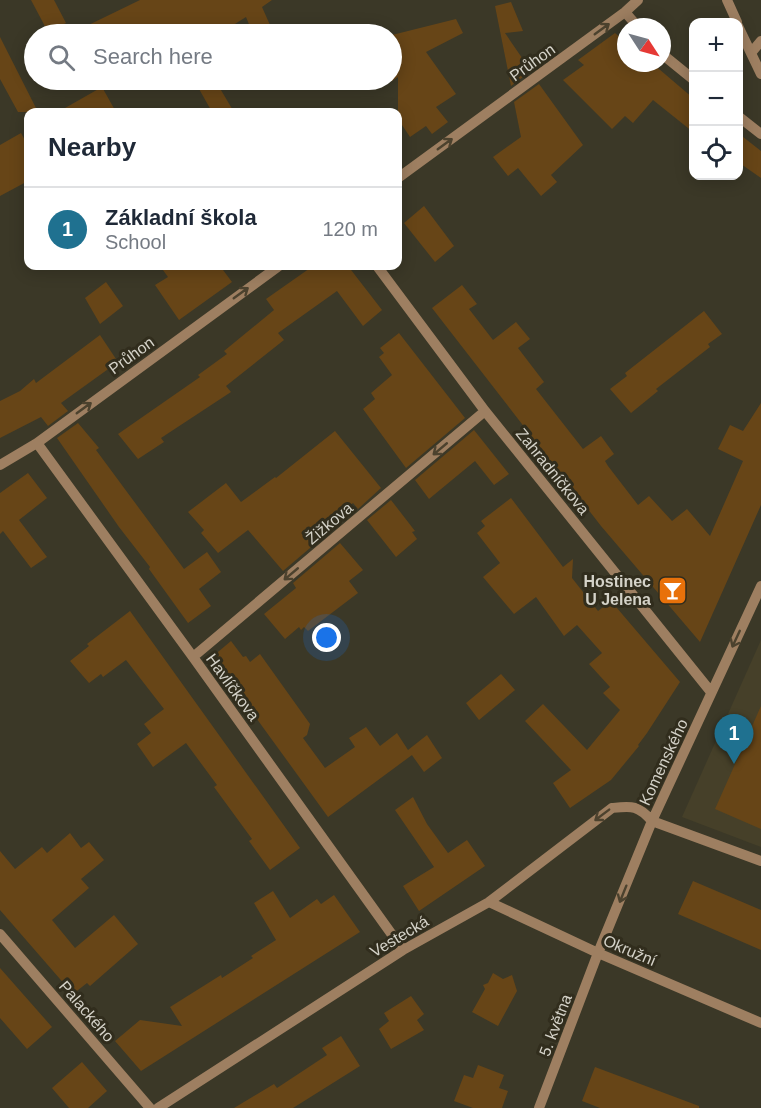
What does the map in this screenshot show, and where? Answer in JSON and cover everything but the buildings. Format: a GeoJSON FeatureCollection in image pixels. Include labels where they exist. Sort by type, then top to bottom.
{"type":"FeatureCollection","features":[{"type":"Feature","properties":{"kind":"street","name":"Průhon"},"geometry":{"type":"LineString","coordinates":[[402,175],[626,12],[638,0]]}},
{"type":"Feature","properties":{"kind":"street"},"geometry":{"type":"LineString","coordinates":[[727,0],[735,18]]}},
{"type":"Feature","properties":{"kind":"street"},"geometry":{"type":"LineString","coordinates":[[626,12],[631,18]]}},
{"type":"Feature","properties":{"kind":"street"},"geometry":{"type":"LineString","coordinates":[[743,35],[761,74]]}},
{"type":"Feature","properties":{"kind":"street"},"geometry":{"type":"LineString","coordinates":[[751,52],[761,41]]}},
{"type":"Feature","properties":{"kind":"street"},"geometry":{"type":"LineString","coordinates":[[671,62],[689,77]]}},
{"type":"Feature","properties":{"kind":"street"},"geometry":{"type":"LineString","coordinates":[[743,120],[761,134]]}},
{"type":"Feature","properties":{"kind":"street","name":"Průhon"},"geometry":{"type":"LineString","coordinates":[[0,465],[37,443],[274,270]]}},
{"type":"Feature","properties":{"kind":"street","name":"Zahradníčkova"},"geometry":{"type":"LineString","coordinates":[[379,270],[485,411],[711,692]]}},
{"type":"Feature","properties":{"kind":"street","name":"Žižkova"},"geometry":{"type":"LineString","coordinates":[[193,657],[485,411]]}},
{"type":"Feature","properties":{"kind":"street","name":"Havlíčkova"},"geometry":{"type":"LineString","coordinates":[[37,443],[402,950]]}},
{"type":"Feature","properties":{"kind":"street","name":"Komenského"},"geometry":{"type":"LineString","coordinates":[[598,953],[652,821],[761,586]]}},
{"type":"Feature","properties":{"kind":"street","name":"Vestecká"},"geometry":{"type":"LineString","coordinates":[[158,1108],[402,950],[489,902],[612,808],[632,806],[644,811],[652,821],[761,861]]}},
{"type":"Feature","properties":{"kind":"street","name":"Okružní"},"geometry":{"type":"LineString","coordinates":[[489,902],[598,953],[761,1023]]}},
{"type":"Feature","properties":{"kind":"street","name":"Palackého"},"geometry":{"type":"LineString","coordinates":[[0,934],[150,1108]]}},
{"type":"Feature","properties":{"kind":"street","name":"5. května"},"geometry":{"type":"LineString","coordinates":[[539,1108],[598,953]]}},
{"type":"Feature","properties":{"kind":"shaded area"},"geometry":{"type":"Polygon","coordinates":[[[761,640],[761,847],[682,817],[761,640]]]}},
{"type":"Feature","properties":{"kind":"place","name":"Hostinec U Jelena"},"geometry":{"type":"Point","coordinates":[672,590]}},
{"type":"Feature","properties":{"kind":"place","name":"Základní škola"},"geometry":{"type":"Point","coordinates":[734,764]}}]}
